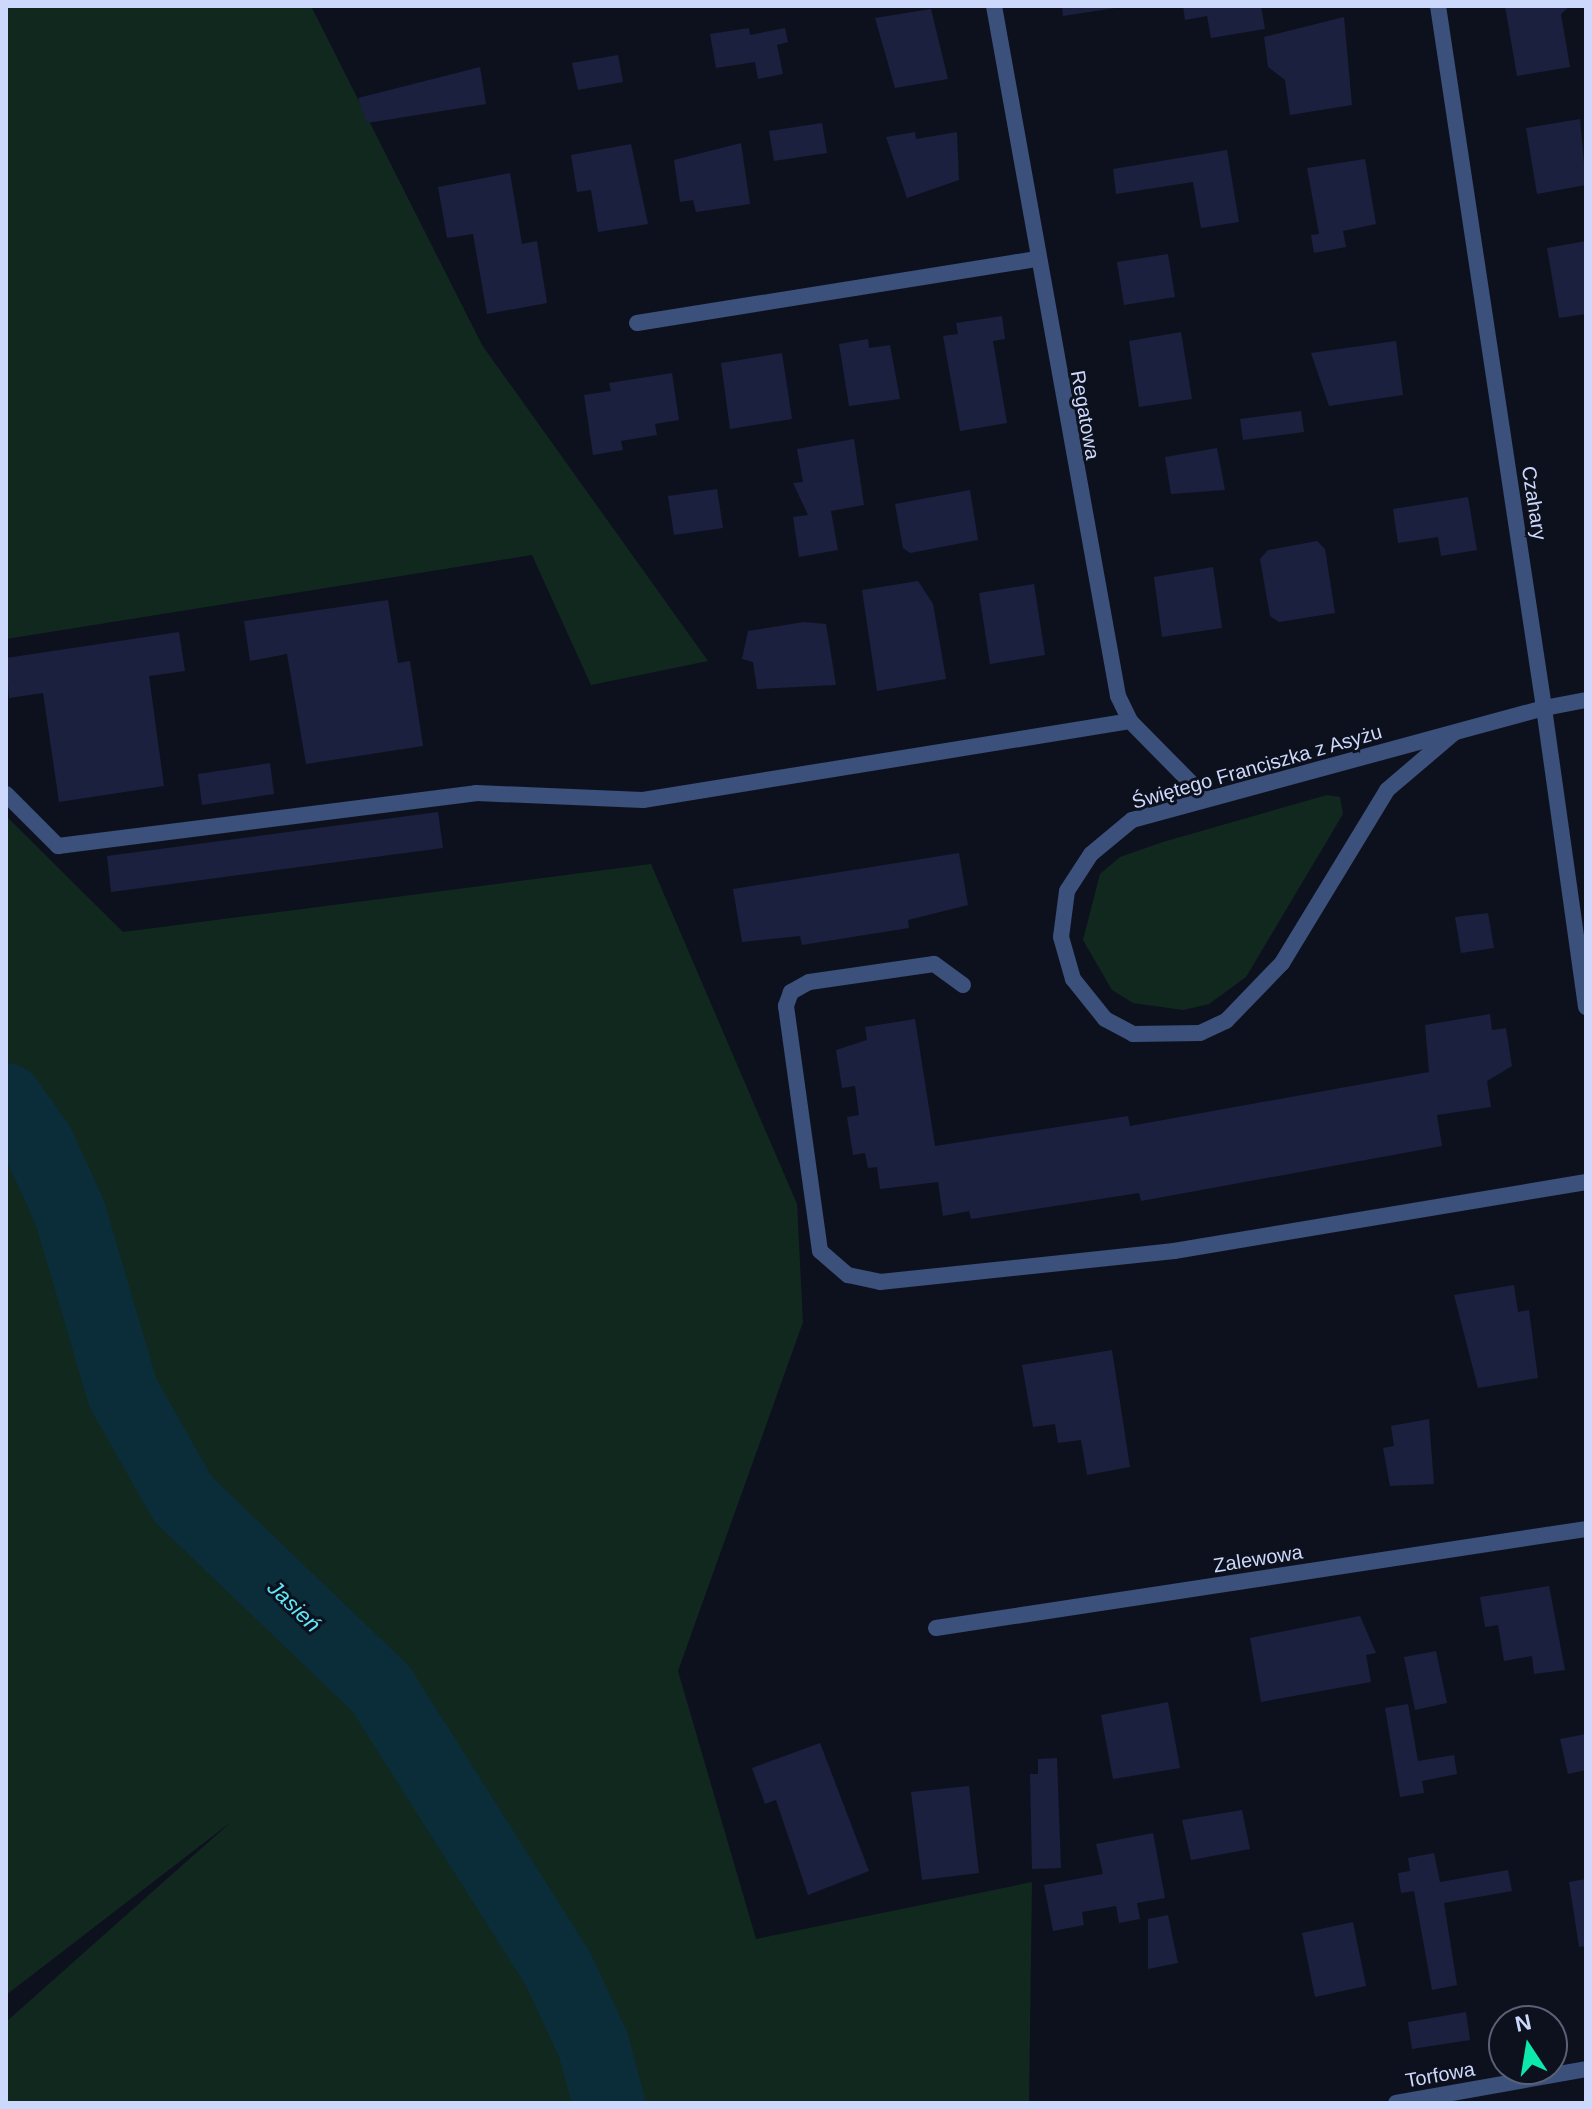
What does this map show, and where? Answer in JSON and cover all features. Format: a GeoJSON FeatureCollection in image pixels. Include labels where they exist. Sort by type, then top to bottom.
{"type":"FeatureCollection","features":[{"type":"Feature","properties":{"kind":"street","name":"Regatowa"},"geometry":{"type":"LineString","coordinates":[[994,6],[1109,663],[1130,721],[1206,798]]}},
{"type":"Feature","properties":{"kind":"street","name":"Czahary"},"geometry":{"type":"LineString","coordinates":[[1438,6],[1586,1007]]}},
{"type":"Feature","properties":{"kind":"street"},"geometry":{"type":"LineString","coordinates":[[637,323],[1037,259]]}},
{"type":"Feature","properties":{"kind":"street","name":"Świętego Franciszka z Asyżu"},"geometry":{"type":"LineString","coordinates":[[1454,733],[1387,790],[1258,992],[1200,1033],[1133,1034],[1105,1019],[1073,979],[1061,937],[1067,891],[1091,854],[1132,820],[1544,708],[1586,700]]}},
{"type":"Feature","properties":{"kind":"street"},"geometry":{"type":"LineString","coordinates":[[6,794],[58,846],[476,793],[643,800],[1130,721]]}},
{"type":"Feature","properties":{"kind":"street"},"geometry":{"type":"LineString","coordinates":[[963,985],[934,964],[809,982],[791,992],[786,1006],[820,1251],[848,1275],[880,1282],[1174,1251],[1586,1182]]}},
{"type":"Feature","properties":{"kind":"street","name":"Zalewowa"},"geometry":{"type":"LineString","coordinates":[[936,1628],[1586,1529]]}},
{"type":"Feature","properties":{"kind":"street","name":"Torfowa"},"geometry":{"type":"LineString","coordinates":[[1396,2103],[1586,2069]]}},
{"type":"Feature","properties":{"kind":"green space"},"geometry":{"type":"Polygon","coordinates":[[[6,6],[311,6],[482,345],[708,661],[591,685],[532,555],[6,639],[6,6]]]}},
{"type":"Feature","properties":{"kind":"green space"},"geometry":{"type":"Polygon","coordinates":[[[1327,795],[1340,797],[1343,814],[1246,977],[1209,1004],[1183,1010],[1133,1003],[1112,990],[1083,940],[1100,874],[1120,857],[1163,842],[1327,795]]]}},
{"type":"Feature","properties":{"kind":"green space"},"geometry":{"type":"Polygon","coordinates":[[[6,816],[123,932],[651,864],[797,1204],[803,1322],[678,1671],[756,1939],[1032,1882],[1029,2103],[6,2103],[6,2022],[231,1822],[6,1995],[6,816]]]}},
{"type":"Feature","properties":{"kind":"building"},"geometry":{"type":"Polygon","coordinates":[[[1062,6],[1115,6],[1115,8],[1063,16],[1062,6]]]}},
{"type":"Feature","properties":{"kind":"building"},"geometry":{"type":"Polygon","coordinates":[[[1183,6],[1261,6],[1265,29],[1211,38],[1207,16],[1185,20],[1183,6]]]}},
{"type":"Feature","properties":{"kind":"building"},"geometry":{"type":"Polygon","coordinates":[[[1505,6],[1570,6],[1561,14],[1570,67],[1517,76],[1505,6]]]}},
{"type":"Feature","properties":{"kind":"building"},"geometry":{"type":"Polygon","coordinates":[[[931,9],[948,79],[895,88],[875,18],[931,9]]]}},
{"type":"Feature","properties":{"kind":"building"},"geometry":{"type":"Polygon","coordinates":[[[1344,17],[1352,105],[1290,115],[1285,80],[1268,67],[1264,37],[1344,17]]]}},
{"type":"Feature","properties":{"kind":"building"},"geometry":{"type":"Polygon","coordinates":[[[749,28],[750,35],[785,28],[788,42],[777,45],[783,74],[758,79],[755,62],[716,68],[710,34],[749,28]]]}},
{"type":"Feature","properties":{"kind":"building"},"geometry":{"type":"Polygon","coordinates":[[[618,55],[623,82],[578,90],[572,63],[618,55]]]}},
{"type":"Feature","properties":{"kind":"building"},"geometry":{"type":"Polygon","coordinates":[[[480,67],[486,104],[367,123],[358,98],[480,67]]]}},
{"type":"Feature","properties":{"kind":"building"},"geometry":{"type":"Polygon","coordinates":[[[1580,119],[1586,185],[1537,194],[1526,128],[1580,119]]]}},
{"type":"Feature","properties":{"kind":"building"},"geometry":{"type":"Polygon","coordinates":[[[822,123],[827,153],[774,161],[769,131],[822,123]]]}},
{"type":"Feature","properties":{"kind":"building"},"geometry":{"type":"Polygon","coordinates":[[[915,132],[916,139],[957,132],[959,180],[907,198],[886,137],[915,132]]]}},
{"type":"Feature","properties":{"kind":"building"},"geometry":{"type":"Polygon","coordinates":[[[741,143],[750,204],[696,212],[693,200],[680,202],[674,160],[741,143]]]}},
{"type":"Feature","properties":{"kind":"building"},"geometry":{"type":"Polygon","coordinates":[[[631,144],[648,224],[598,232],[591,190],[577,192],[571,155],[631,144]]]}},
{"type":"Feature","properties":{"kind":"building"},"geometry":{"type":"Polygon","coordinates":[[[1227,150],[1239,222],[1201,228],[1193,182],[1116,194],[1113,169],[1227,150]]]}},
{"type":"Feature","properties":{"kind":"building"},"geometry":{"type":"Polygon","coordinates":[[[1365,159],[1376,224],[1343,231],[1346,247],[1314,253],[1311,235],[1319,234],[1307,168],[1365,159]]]}},
{"type":"Feature","properties":{"kind":"building"},"geometry":{"type":"Polygon","coordinates":[[[510,173],[522,244],[537,241],[547,303],[487,314],[473,234],[447,238],[438,187],[510,173]]]}},
{"type":"Feature","properties":{"kind":"building"},"geometry":{"type":"Polygon","coordinates":[[[1586,241],[1586,314],[1559,318],[1547,248],[1586,241]]]}},
{"type":"Feature","properties":{"kind":"building"},"geometry":{"type":"Polygon","coordinates":[[[1168,254],[1175,297],[1124,305],[1117,262],[1168,254]]]}},
{"type":"Feature","properties":{"kind":"building"},"geometry":{"type":"Polygon","coordinates":[[[1002,316],[1005,339],[993,341],[1007,423],[960,431],[943,336],[958,334],[956,323],[1002,316]]]}},
{"type":"Feature","properties":{"kind":"building"},"geometry":{"type":"Polygon","coordinates":[[[1181,332],[1192,399],[1139,407],[1129,341],[1181,332]]]}},
{"type":"Feature","properties":{"kind":"building"},"geometry":{"type":"Polygon","coordinates":[[[868,339],[869,348],[890,345],[900,399],[849,406],[839,344],[868,339]]]}},
{"type":"Feature","properties":{"kind":"building"},"geometry":{"type":"Polygon","coordinates":[[[1396,341],[1403,395],[1329,406],[1311,353],[1396,341]]]}},
{"type":"Feature","properties":{"kind":"building"},"geometry":{"type":"Polygon","coordinates":[[[782,353],[792,419],[730,429],[721,363],[782,353]]]}},
{"type":"Feature","properties":{"kind":"building"},"geometry":{"type":"Polygon","coordinates":[[[672,373],[679,420],[655,424],[657,435],[621,441],[623,450],[593,455],[584,395],[611,391],[609,383],[672,373]]]}},
{"type":"Feature","properties":{"kind":"building"},"geometry":{"type":"Polygon","coordinates":[[[1301,411],[1304,432],[1243,440],[1240,419],[1301,411]]]}},
{"type":"Feature","properties":{"kind":"building"},"geometry":{"type":"Polygon","coordinates":[[[854,439],[864,505],[831,511],[838,550],[799,557],[793,517],[808,515],[793,483],[803,482],[797,449],[854,439]]]}},
{"type":"Feature","properties":{"kind":"building"},"geometry":{"type":"Polygon","coordinates":[[[1217,448],[1225,490],[1171,494],[1165,457],[1217,448]]]}},
{"type":"Feature","properties":{"kind":"building"},"geometry":{"type":"Polygon","coordinates":[[[717,489],[723,528],[674,535],[668,496],[717,489]]]}},
{"type":"Feature","properties":{"kind":"building"},"geometry":{"type":"Polygon","coordinates":[[[970,490],[978,540],[910,553],[903,548],[895,504],[970,490]]]}},
{"type":"Feature","properties":{"kind":"building"},"geometry":{"type":"Polygon","coordinates":[[[1468,497],[1477,550],[1441,556],[1438,537],[1398,543],[1393,509],[1468,497]]]}},
{"type":"Feature","properties":{"kind":"building"},"geometry":{"type":"Polygon","coordinates":[[[1317,541],[1325,549],[1335,613],[1279,622],[1270,616],[1260,559],[1268,550],[1317,541]]]}},
{"type":"Feature","properties":{"kind":"building"},"geometry":{"type":"Polygon","coordinates":[[[1213,567],[1222,628],[1162,637],[1154,577],[1213,567]]]}},
{"type":"Feature","properties":{"kind":"building"},"geometry":{"type":"Polygon","coordinates":[[[918,581],[933,604],[946,679],[877,691],[862,590],[918,581]]]}},
{"type":"Feature","properties":{"kind":"building"},"geometry":{"type":"Polygon","coordinates":[[[1034,584],[1045,655],[990,664],[979,593],[1034,584]]]}},
{"type":"Feature","properties":{"kind":"building"},"geometry":{"type":"Polygon","coordinates":[[[388,600],[398,663],[410,661],[423,746],[306,764],[287,654],[250,661],[244,621],[388,600]]]}},
{"type":"Feature","properties":{"kind":"building"},"geometry":{"type":"Polygon","coordinates":[[[804,622],[826,624],[836,685],[757,689],[753,662],[742,659],[748,631],[804,622]]]}},
{"type":"Feature","properties":{"kind":"building"},"geometry":{"type":"Polygon","coordinates":[[[179,632],[185,671],[149,676],[164,786],[59,802],[43,693],[9,698],[6,658],[179,632]]]}},
{"type":"Feature","properties":{"kind":"building"},"geometry":{"type":"Polygon","coordinates":[[[270,763],[274,794],[202,805],[198,774],[270,763]]]}},
{"type":"Feature","properties":{"kind":"building"},"geometry":{"type":"Polygon","coordinates":[[[438,812],[443,848],[111,892],[107,856],[438,812]]]}},
{"type":"Feature","properties":{"kind":"building"},"geometry":{"type":"Polygon","coordinates":[[[959,853],[968,905],[908,920],[909,928],[802,945],[800,936],[742,942],[733,889],[959,853]]]}},
{"type":"Feature","properties":{"kind":"building"},"geometry":{"type":"Polygon","coordinates":[[[1488,913],[1494,948],[1461,953],[1455,917],[1488,913]]]}},
{"type":"Feature","properties":{"kind":"building"},"geometry":{"type":"Polygon","coordinates":[[[1490,1014],[1492,1030],[1506,1028],[1512,1066],[1487,1081],[1491,1107],[1437,1115],[1442,1146],[1141,1201],[1139,1193],[971,1219],[969,1211],[943,1216],[938,1182],[880,1189],[877,1167],[868,1168],[865,1153],[853,1155],[847,1117],[859,1115],[855,1086],[842,1088],[836,1050],[867,1040],[865,1027],[915,1019],[935,1146],[1128,1116],[1130,1126],[1429,1072],[1425,1025],[1490,1014]]]}},
{"type":"Feature","properties":{"kind":"building"},"geometry":{"type":"Polygon","coordinates":[[[1514,1285],[1518,1312],[1529,1310],[1538,1378],[1478,1388],[1454,1295],[1514,1285]]]}},
{"type":"Feature","properties":{"kind":"building"},"geometry":{"type":"Polygon","coordinates":[[[1112,1350],[1130,1467],[1087,1475],[1081,1440],[1058,1443],[1055,1424],[1033,1427],[1022,1365],[1112,1350]]]}},
{"type":"Feature","properties":{"kind":"building"},"geometry":{"type":"Polygon","coordinates":[[[1429,1419],[1434,1484],[1390,1486],[1383,1448],[1394,1446],[1391,1426],[1429,1419]]]}},
{"type":"Feature","properties":{"kind":"building"},"geometry":{"type":"Polygon","coordinates":[[[1549,1586],[1565,1670],[1534,1674],[1532,1656],[1504,1661],[1498,1625],[1485,1627],[1480,1597],[1549,1586]]]}},
{"type":"Feature","properties":{"kind":"building"},"geometry":{"type":"Polygon","coordinates":[[[1360,1616],[1376,1653],[1366,1655],[1371,1682],[1261,1702],[1250,1638],[1360,1616]]]}},
{"type":"Feature","properties":{"kind":"building"},"geometry":{"type":"Polygon","coordinates":[[[1436,1651],[1447,1703],[1415,1710],[1404,1657],[1436,1651]]]}},
{"type":"Feature","properties":{"kind":"building"},"geometry":{"type":"Polygon","coordinates":[[[1168,1702],[1180,1768],[1113,1779],[1101,1715],[1168,1702]]]}},
{"type":"Feature","properties":{"kind":"building"},"geometry":{"type":"Polygon","coordinates":[[[1408,1704],[1418,1761],[1454,1755],[1457,1774],[1422,1781],[1424,1793],[1400,1797],[1385,1708],[1408,1704]]]}},
{"type":"Feature","properties":{"kind":"building"},"geometry":{"type":"Polygon","coordinates":[[[1586,1734],[1586,1770],[1568,1774],[1560,1739],[1586,1734]]]}},
{"type":"Feature","properties":{"kind":"building"},"geometry":{"type":"Polygon","coordinates":[[[820,1743],[869,1871],[808,1895],[776,1800],[765,1804],[752,1768],[820,1743]]]}},
{"type":"Feature","properties":{"kind":"building"},"geometry":{"type":"Polygon","coordinates":[[[1057,1758],[1061,1868],[1032,1869],[1030,1774],[1038,1774],[1038,1759],[1057,1758]]]}},
{"type":"Feature","properties":{"kind":"building"},"geometry":{"type":"Polygon","coordinates":[[[969,1786],[979,1873],[922,1880],[911,1792],[969,1786]]]}},
{"type":"Feature","properties":{"kind":"building"},"geometry":{"type":"Polygon","coordinates":[[[1242,1810],[1250,1849],[1191,1860],[1182,1820],[1242,1810]]]}},
{"type":"Feature","properties":{"kind":"building"},"geometry":{"type":"Polygon","coordinates":[[[1153,1833],[1165,1898],[1137,1903],[1140,1919],[1119,1923],[1116,1906],[1082,1912],[1084,1925],[1053,1931],[1044,1885],[1103,1874],[1096,1844],[1153,1833]]]}},
{"type":"Feature","properties":{"kind":"building"},"geometry":{"type":"Polygon","coordinates":[[[1434,1853],[1440,1882],[1508,1870],[1512,1891],[1444,1903],[1457,1985],[1432,1990],[1414,1891],[1401,1893],[1398,1873],[1410,1871],[1408,1858],[1434,1853]]]}},
{"type":"Feature","properties":{"kind":"building"},"geometry":{"type":"Polygon","coordinates":[[[1586,1879],[1586,1946],[1579,1947],[1569,1882],[1586,1879]]]}},
{"type":"Feature","properties":{"kind":"building"},"geometry":{"type":"Polygon","coordinates":[[[1168,1915],[1178,1963],[1148,1969],[1148,1919],[1168,1915]]]}},
{"type":"Feature","properties":{"kind":"building"},"geometry":{"type":"Polygon","coordinates":[[[1353,1922],[1366,1986],[1315,1997],[1302,1933],[1353,1922]]]}},
{"type":"Feature","properties":{"kind":"building"},"geometry":{"type":"Polygon","coordinates":[[[1466,2012],[1470,2040],[1412,2049],[1408,2022],[1466,2012]]]}},
{"type":"Feature","properties":{"kind":"waterway","name":"Jasień"},"geometry":{"type":"LineString","coordinates":[[6,1099],[38,1143],[70,1213],[123,1393],[183,1499],[381,1689],[558,1969],[593,2044],[609,2103]]}}]}
